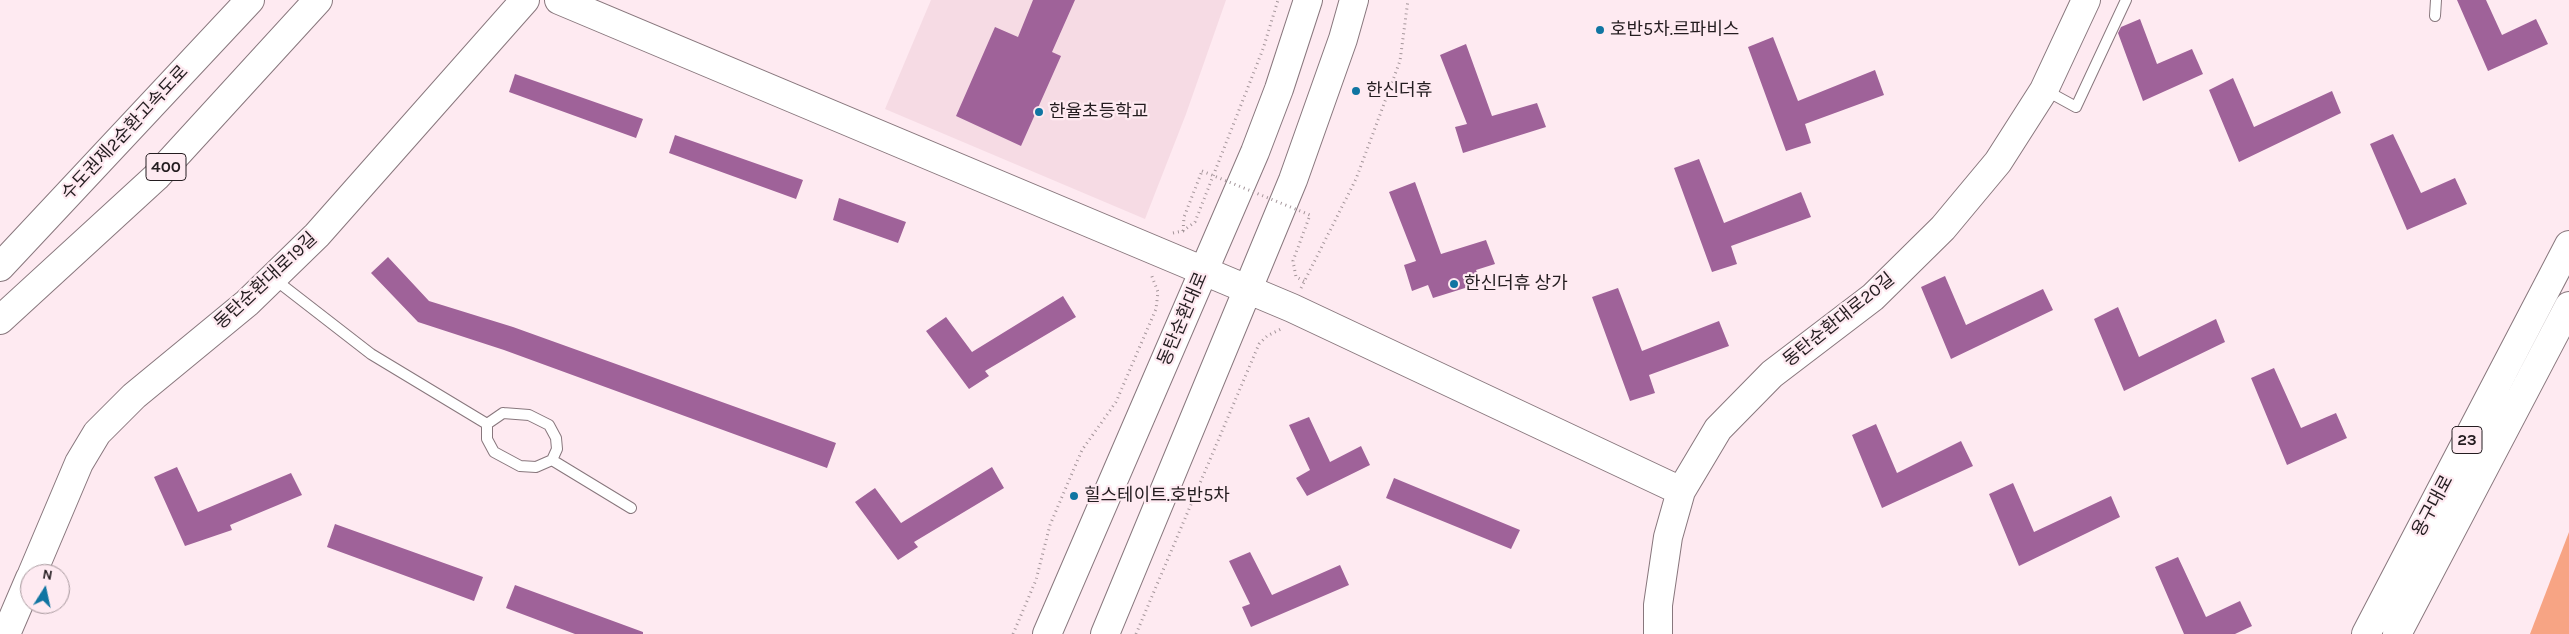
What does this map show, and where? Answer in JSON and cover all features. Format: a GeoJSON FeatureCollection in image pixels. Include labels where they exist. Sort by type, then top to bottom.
{"type":"FeatureCollection","features":[{"type":"Feature","properties":{"kind":"main road","name":"수도권제2순환고속도로"},"geometry":{"type":"LineString","coordinates":[[0,267],[250,0]]}},
{"type":"Feature","properties":{"kind":"main road","name":"400"},"geometry":{"type":"LineString","coordinates":[[0,320],[156,177],[318,0]]}},
{"type":"Feature","properties":{"kind":"main road","name":"동탄순환대로19길"},"geometry":{"type":"LineString","coordinates":[[36,564],[79,463],[97,433],[134,396],[247,303],[317,235],[525,0]]}},
{"type":"Feature","properties":{"kind":"main road"},"geometry":{"type":"LineString","coordinates":[[559,0],[1204,270],[1682,491]]}},
{"type":"Feature","properties":{"kind":"main road","name":"동탄순환대로"},"geometry":{"type":"LineString","coordinates":[[1047,634],[1258,143],[1308,0]]}},
{"type":"Feature","properties":{"kind":"main road"},"geometry":{"type":"LineString","coordinates":[[1105,634],[1293,180],[1343,39],[1354,0]]}},
{"type":"Feature","properties":{"kind":"main road","name":"동탄순환대로20길"},"geometry":{"type":"LineString","coordinates":[[1658,634],[1658,605],[1668,537],[1682,491],[1718,429],[1772,374],[1873,297],[1943,228],[1998,162],[2044,90],[2086,0]]}},
{"type":"Feature","properties":{"kind":"main road","name":"용구대로"},"geometry":{"type":"LineString","coordinates":[[2366,634],[2569,245]]}},
{"type":"Feature","properties":{"kind":"main road","name":"용구대로"},"geometry":{"type":"LineString","coordinates":[[2396,634],[2569,306]]}},
{"type":"Feature","properties":{"kind":"main road"},"geometry":{"type":"LineString","coordinates":[[6,634],[20,601]]}},
{"type":"Feature","properties":{"kind":"lane"},"geometry":{"type":"LineString","coordinates":[[2044,90],[2076,107],[2126,0]]}},
{"type":"Feature","properties":{"kind":"lane"},"geometry":{"type":"LineString","coordinates":[[2435,16],[2436,0]]}},
{"type":"Feature","properties":{"kind":"lane"},"geometry":{"type":"LineString","coordinates":[[273,278],[372,354],[486,424]]}},
{"type":"Feature","properties":{"kind":"lane"},"geometry":{"type":"LineString","coordinates":[[503,413],[529,415],[549,425],[556,438],[557,449],[552,460],[536,467],[520,466],[494,452],[487,439],[486,424],[503,413]]}},
{"type":"Feature","properties":{"kind":"lane"},"geometry":{"type":"LineString","coordinates":[[552,460],[631,508]]}},
{"type":"Feature","properties":{"kind":"path"},"geometry":{"type":"LineString","coordinates":[[1170,233],[1183,231],[1194,222],[1263,50],[1278,0]]}},
{"type":"Feature","properties":{"kind":"path"},"geometry":{"type":"LineString","coordinates":[[1183,231],[1184,217],[1202,171],[1310,215],[1293,261],[1296,277],[1304,282],[1356,179],[1400,60],[1408,0]]}},
{"type":"Feature","properties":{"kind":"path"},"geometry":{"type":"LineString","coordinates":[[1012,634],[1036,580],[1050,525],[1082,450],[1116,402],[1156,309],[1156,282],[1153,276],[1146,270]]}},
{"type":"Feature","properties":{"kind":"path"},"geometry":{"type":"LineString","coordinates":[[1136,634],[1259,344],[1267,336],[1282,329]]}},
{"type":"Feature","properties":{"kind":"shaded area","name":"한율초등학교"},"geometry":{"type":"Polygon","coordinates":[[[931,0],[1226,0],[1186,114],[1145,219],[885,109],[931,0]]]}},
{"type":"Feature","properties":{"kind":"shaded area"},"geometry":{"type":"Polygon","coordinates":[[[2569,532],[2569,634],[2530,634],[2569,532]]]}},
{"type":"Feature","properties":{"kind":"building"},"geometry":{"type":"Polygon","coordinates":[[[1033,0],[1075,0],[1052,52],[1061,56],[1021,146],[956,116],[995,27],[1018,37],[1033,0]]]}},
{"type":"Feature","properties":{"kind":"building"},"geometry":{"type":"Polygon","coordinates":[[[2457,0],[2486,0],[2502,35],[2536,19],[2548,44],[2488,71],[2457,0]]]}},
{"type":"Feature","properties":{"kind":"building"},"geometry":{"type":"Polygon","coordinates":[[[2140,19],[2157,64],[2192,49],[2203,74],[2143,101],[2118,33],[2121,27],[2140,19]]]}},
{"type":"Feature","properties":{"kind":"building"},"geometry":{"type":"Polygon","coordinates":[[[1773,37],[1798,101],[1875,70],[1884,95],[1805,124],[1811,143],[1786,151],[1748,47],[1773,37]]]}},
{"type":"Feature","properties":{"kind":"building"},"geometry":{"type":"Polygon","coordinates":[[[1466,44],[1492,116],[1537,103],[1546,127],[1463,153],[1455,127],[1467,124],[1440,55],[1466,44]]]}},
{"type":"Feature","properties":{"kind":"building"},"geometry":{"type":"Polygon","coordinates":[[[515,74],[643,119],[636,138],[509,92],[515,74]]]}},
{"type":"Feature","properties":{"kind":"building"},"geometry":{"type":"Polygon","coordinates":[[[2233,78],[2254,127],[2332,91],[2341,113],[2239,162],[2209,90],[2233,78]]]}},
{"type":"Feature","properties":{"kind":"building"},"geometry":{"type":"Polygon","coordinates":[[[2393,134],[2421,193],[2455,178],[2467,204],[2407,230],[2370,144],[2393,134]]]}},
{"type":"Feature","properties":{"kind":"building"},"geometry":{"type":"Polygon","coordinates":[[[675,135],[803,180],[796,199],[669,153],[675,135]]]}},
{"type":"Feature","properties":{"kind":"building"},"geometry":{"type":"Polygon","coordinates":[[[1699,159],[1724,223],[1801,192],[1811,217],[1731,246],[1737,264],[1712,272],[1674,168],[1699,159]]]}},
{"type":"Feature","properties":{"kind":"building"},"geometry":{"type":"Polygon","coordinates":[[[1415,182],[1441,254],[1486,240],[1495,264],[1476,270],[1481,283],[1433,298],[1428,285],[1412,291],[1404,265],[1416,261],[1389,192],[1415,182]]]}},
{"type":"Feature","properties":{"kind":"building"},"geometry":{"type":"Polygon","coordinates":[[[839,198],[906,222],[898,243],[833,220],[839,198]]]}},
{"type":"Feature","properties":{"kind":"building"},"geometry":{"type":"Polygon","coordinates":[[[388,257],[429,301],[513,327],[836,443],[827,468],[504,350],[418,322],[371,273],[388,257]]]}},
{"type":"Feature","properties":{"kind":"building"},"geometry":{"type":"Polygon","coordinates":[[[1945,276],[1966,325],[2043,289],[2053,310],[1951,359],[1921,287],[1945,276]]]}},
{"type":"Feature","properties":{"kind":"building"},"geometry":{"type":"Polygon","coordinates":[[[1618,288],[1642,351],[1719,321],[1729,346],[1649,375],[1655,393],[1630,401],[1592,297],[1618,288]]]}},
{"type":"Feature","properties":{"kind":"building"},"geometry":{"type":"Polygon","coordinates":[[[1063,296],[1076,317],[985,371],[989,376],[969,389],[926,331],[946,317],[972,352],[1063,296]]]}},
{"type":"Feature","properties":{"kind":"building"},"geometry":{"type":"Polygon","coordinates":[[[2118,307],[2139,357],[2216,319],[2225,342],[2124,391],[2094,319],[2118,307]]]}},
{"type":"Feature","properties":{"kind":"building"},"geometry":{"type":"Polygon","coordinates":[[[2274,368],[2301,428],[2336,413],[2347,438],[2287,465],[2251,378],[2274,368]]]}},
{"type":"Feature","properties":{"kind":"building"},"geometry":{"type":"Polygon","coordinates":[[[1309,417],[1330,462],[1361,446],[1370,465],[1307,496],[1296,478],[1310,470],[1289,425],[1309,417]]]}},
{"type":"Feature","properties":{"kind":"building"},"geometry":{"type":"Polygon","coordinates":[[[1876,424],[1897,473],[1961,441],[1973,466],[1882,508],[1852,435],[1876,424]]]}},
{"type":"Feature","properties":{"kind":"building"},"geometry":{"type":"Polygon","coordinates":[[[177,467],[198,512],[291,473],[302,495],[230,525],[232,530],[185,546],[154,477],[177,467]]]}},
{"type":"Feature","properties":{"kind":"building"},"geometry":{"type":"Polygon","coordinates":[[[992,467],[1004,488],[914,542],[918,547],[898,560],[855,502],[875,488],[901,523],[992,467]]]}},
{"type":"Feature","properties":{"kind":"building"},"geometry":{"type":"Polygon","coordinates":[[[1394,478],[1520,530],[1511,549],[1386,498],[1394,478]]]}},
{"type":"Feature","properties":{"kind":"building"},"geometry":{"type":"Polygon","coordinates":[[[2013,483],[2034,532],[2111,496],[2120,517],[2019,566],[1989,494],[2013,483]]]}},
{"type":"Feature","properties":{"kind":"building"},"geometry":{"type":"Polygon","coordinates":[[[335,524],[483,577],[474,601],[327,547],[335,524]]]}},
{"type":"Feature","properties":{"kind":"building"},"geometry":{"type":"Polygon","coordinates":[[[1250,552],[1272,595],[1340,565],[1349,585],[1251,627],[1242,607],[1250,604],[1229,561],[1250,552]]]}},
{"type":"Feature","properties":{"kind":"building"},"geometry":{"type":"Polygon","coordinates":[[[2178,557],[2206,617],[2240,601],[2252,626],[2235,634],[2184,634],[2155,567],[2178,557]]]}},
{"type":"Feature","properties":{"kind":"building"},"geometry":{"type":"Polygon","coordinates":[[[515,585],[643,632],[643,634],[575,634],[506,608],[515,585]]]}},
{"type":"Feature","properties":{"kind":"place","name":"호반5차.르파비스"},"geometry":{"type":"Point","coordinates":[1600,30]}},
{"type":"Feature","properties":{"kind":"place","name":"한신더휴"},"geometry":{"type":"Point","coordinates":[1356,91]}},
{"type":"Feature","properties":{"kind":"place","name":"한율초등학교"},"geometry":{"type":"Point","coordinates":[1039,112]}},
{"type":"Feature","properties":{"kind":"place","name":"한신더휴 상가"},"geometry":{"type":"Point","coordinates":[1454,284]}},
{"type":"Feature","properties":{"kind":"place","name":"힐스테이트.호반5차"},"geometry":{"type":"Point","coordinates":[1074,496]}}]}
